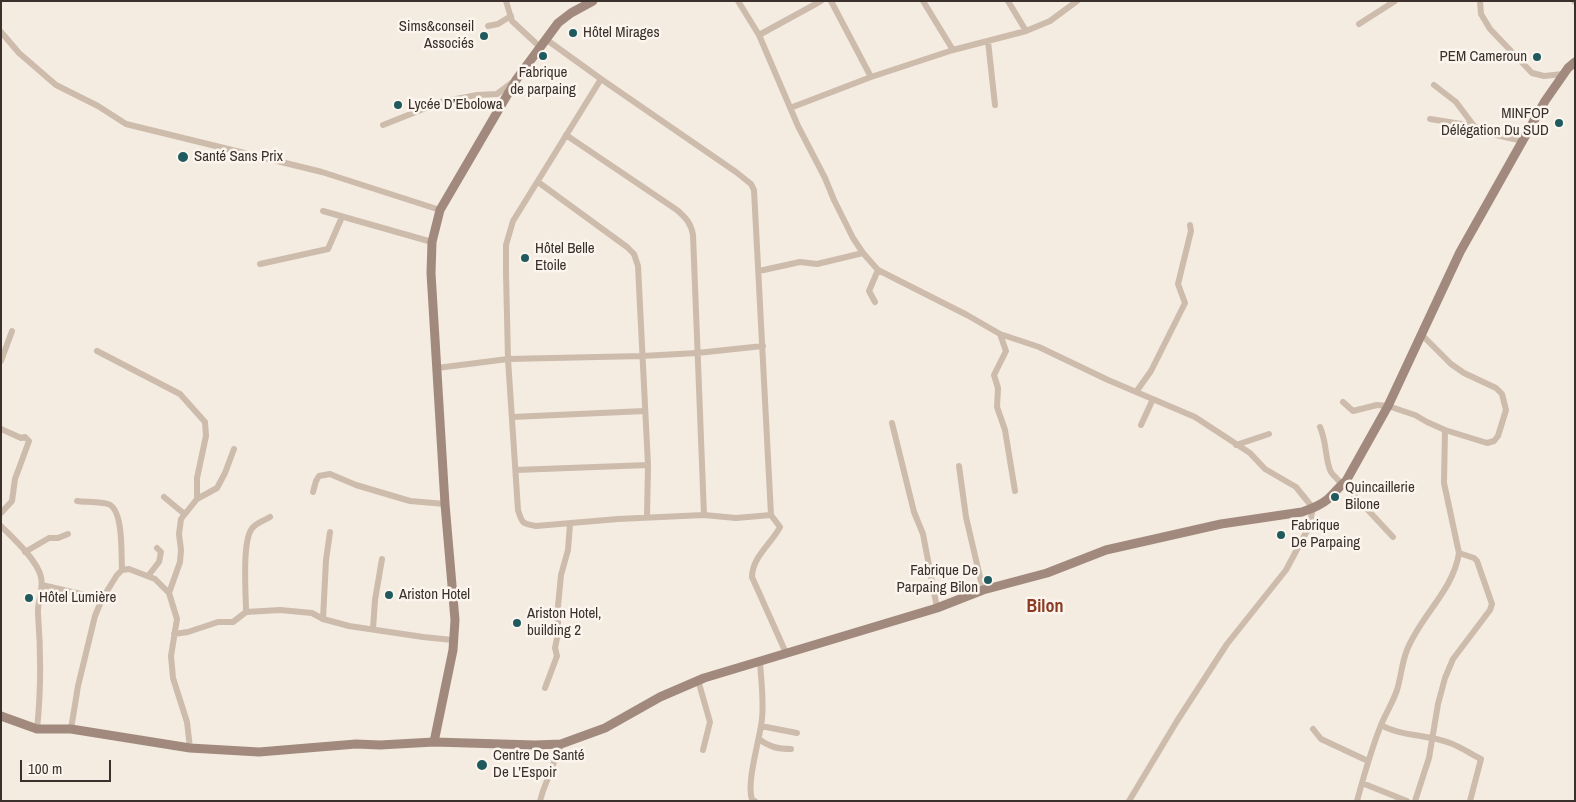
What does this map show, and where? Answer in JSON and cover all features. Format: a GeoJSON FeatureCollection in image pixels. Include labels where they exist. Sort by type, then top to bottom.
{"type":"FeatureCollection","features":[{"type":"Feature","properties":{"kind":"main road"},"geometry":{"type":"LineString","coordinates":[[434,742],[455,620],[436,368],[431,274],[432,242],[440,210],[516,80],[558,23],[587,2]]}},
{"type":"Feature","properties":{"kind":"main road"},"geometry":{"type":"LineString","coordinates":[[1,716],[37,729],[71,729],[190,748],[258,752],[356,744],[380,746],[434,742],[562,744],[605,728],[660,697],[698,680],[937,608],[983,590],[1048,573],[1106,550],[1221,524],[1302,512],[1313,508],[1327,500],[1343,483],[1388,406],[1460,252],[1545,101],[1563,74],[1575,62]]}},
{"type":"Feature","properties":{"kind":"street"},"geometry":{"type":"LineString","coordinates":[[506,1],[512,21],[540,47]]}},
{"type":"Feature","properties":{"kind":"street"},"geometry":{"type":"LineString","coordinates":[[738,1],[759,35],[790,108],[853,238],[878,270],[1000,334],[1039,347],[1195,417],[1250,453],[1265,469],[1296,487],[1313,508],[1309,527],[1286,570],[1227,644],[1128,801]]}},
{"type":"Feature","properties":{"kind":"street"},"geometry":{"type":"LineString","coordinates":[[759,35],[821,1]]}},
{"type":"Feature","properties":{"kind":"street"},"geometry":{"type":"LineString","coordinates":[[831,1],[871,77]]}},
{"type":"Feature","properties":{"kind":"street"},"geometry":{"type":"LineString","coordinates":[[923,1],[953,50]]}},
{"type":"Feature","properties":{"kind":"street"},"geometry":{"type":"LineString","coordinates":[[1008,1],[1026,31]]}},
{"type":"Feature","properties":{"kind":"street"},"geometry":{"type":"LineString","coordinates":[[790,108],[871,77],[953,50],[1026,31],[1050,21],[1077,1]]}},
{"type":"Feature","properties":{"kind":"street"},"geometry":{"type":"LineString","coordinates":[[1359,24],[1395,1]]}},
{"type":"Feature","properties":{"kind":"street"},"geometry":{"type":"LineString","coordinates":[[1480,1],[1481,14],[1490,29],[1532,73],[1544,76],[1563,74]]}},
{"type":"Feature","properties":{"kind":"street"},"geometry":{"type":"LineString","coordinates":[[488,26],[498,24],[511,16]]}},
{"type":"Feature","properties":{"kind":"street"},"geometry":{"type":"LineString","coordinates":[[1,32],[19,53],[56,85],[98,106],[126,124],[322,172],[440,210]]}},
{"type":"Feature","properties":{"kind":"street"},"geometry":{"type":"LineString","coordinates":[[546,40],[751,184],[755,196],[771,515],[780,526],[761,554],[752,572],[752,577],[786,653]]}},
{"type":"Feature","properties":{"kind":"street"},"geometry":{"type":"LineString","coordinates":[[988,41],[995,105]]}},
{"type":"Feature","properties":{"kind":"street"},"geometry":{"type":"LineString","coordinates":[[601,79],[513,221],[506,245],[508,359],[518,510],[521,521],[526,525],[536,526],[618,519],[704,516],[736,518],[771,515]]}},
{"type":"Feature","properties":{"kind":"street"},"geometry":{"type":"LineString","coordinates":[[383,125],[441,102],[477,95],[497,94],[516,80]]}},
{"type":"Feature","properties":{"kind":"street"},"geometry":{"type":"LineString","coordinates":[[1434,84],[1456,102],[1474,126]]}},
{"type":"Feature","properties":{"kind":"street"},"geometry":{"type":"LineString","coordinates":[[1430,119],[1474,126],[1496,135],[1522,141]]}},
{"type":"Feature","properties":{"kind":"street"},"geometry":{"type":"LineString","coordinates":[[566,135],[677,210],[687,219],[691,226],[693,235],[704,516]]}},
{"type":"Feature","properties":{"kind":"street"},"geometry":{"type":"LineString","coordinates":[[538,182],[612,235],[634,254],[638,266],[648,465],[647,518]]}},
{"type":"Feature","properties":{"kind":"street"},"geometry":{"type":"LineString","coordinates":[[324,211],[432,242]]}},
{"type":"Feature","properties":{"kind":"street"},"geometry":{"type":"LineString","coordinates":[[260,264],[328,249],[342,217]]}},
{"type":"Feature","properties":{"kind":"street"},"geometry":{"type":"LineString","coordinates":[[1136,392],[1151,371],[1185,303],[1178,284],[1191,231],[1190,225]]}},
{"type":"Feature","properties":{"kind":"street"},"geometry":{"type":"LineString","coordinates":[[759,272],[800,262],[816,264],[863,253]]}},
{"type":"Feature","properties":{"kind":"street"},"geometry":{"type":"LineString","coordinates":[[874,302],[870,291],[878,270]]}},
{"type":"Feature","properties":{"kind":"street"},"geometry":{"type":"LineString","coordinates":[[1,361],[12,331]]}},
{"type":"Feature","properties":{"kind":"street"},"geometry":{"type":"LineString","coordinates":[[1000,334],[1006,351],[994,375],[998,388],[997,407],[1006,430],[1016,491]]}},
{"type":"Feature","properties":{"kind":"street"},"geometry":{"type":"LineString","coordinates":[[1342,402],[1353,411],[1377,405],[1388,406],[1415,414],[1444,430],[1487,443],[1494,441],[1498,436],[1506,410],[1502,394],[1496,388],[1464,373],[1451,364],[1421,334]]}},
{"type":"Feature","properties":{"kind":"street"},"geometry":{"type":"LineString","coordinates":[[436,368],[508,359],[642,356],[697,353],[763,346]]}},
{"type":"Feature","properties":{"kind":"street"},"geometry":{"type":"LineString","coordinates":[[97,352],[180,394],[205,422],[206,436],[196,478],[197,499]]}},
{"type":"Feature","properties":{"kind":"street"},"geometry":{"type":"LineString","coordinates":[[1141,425],[1153,398]]}},
{"type":"Feature","properties":{"kind":"street"},"geometry":{"type":"LineString","coordinates":[[512,418],[584,412],[645,411]]}},
{"type":"Feature","properties":{"kind":"street"},"geometry":{"type":"LineString","coordinates":[[892,422],[914,512],[923,534],[937,608]]}},
{"type":"Feature","properties":{"kind":"street"},"geometry":{"type":"LineString","coordinates":[[1320,427],[1325,437],[1331,472],[1393,537]]}},
{"type":"Feature","properties":{"kind":"street"},"geometry":{"type":"LineString","coordinates":[[1,429],[21,438],[25,437],[29,441],[15,479],[12,501],[1,514]]}},
{"type":"Feature","properties":{"kind":"street"},"geometry":{"type":"LineString","coordinates":[[1357,801],[1368,761],[1381,725],[1397,690],[1407,650],[1419,626],[1450,581],[1458,553],[1444,483],[1444,430]]}},
{"type":"Feature","properties":{"kind":"street"},"geometry":{"type":"LineString","coordinates":[[1236,445],[1268,434]]}},
{"type":"Feature","properties":{"kind":"street"},"geometry":{"type":"LineString","coordinates":[[169,593],[180,562],[179,534],[181,519],[197,499],[217,488],[225,474],[234,449]]}},
{"type":"Feature","properties":{"kind":"street"},"geometry":{"type":"LineString","coordinates":[[516,470],[648,465]]}},
{"type":"Feature","properties":{"kind":"street"},"geometry":{"type":"LineString","coordinates":[[959,466],[966,517],[983,590]]}},
{"type":"Feature","properties":{"kind":"street"},"geometry":{"type":"LineString","coordinates":[[313,492],[319,476],[330,474],[410,501],[445,504]]}},
{"type":"Feature","properties":{"kind":"street"},"geometry":{"type":"LineString","coordinates":[[164,497],[182,512],[185,512]]}},
{"type":"Feature","properties":{"kind":"street"},"geometry":{"type":"LineString","coordinates":[[71,729],[78,686],[95,616],[102,598],[122,570],[120,528],[116,510],[109,504],[77,500]]}},
{"type":"Feature","properties":{"kind":"street"},"geometry":{"type":"LineString","coordinates":[[246,612],[246,547],[248,536],[255,525],[270,518]]}},
{"type":"Feature","properties":{"kind":"street"},"geometry":{"type":"LineString","coordinates":[[546,688],[557,656],[555,648],[558,633],[558,606],[562,575],[568,550],[570,524]]}},
{"type":"Feature","properties":{"kind":"street"},"geometry":{"type":"LineString","coordinates":[[1,526],[37,566],[41,577],[42,585],[38,613],[40,627],[40,695],[37,729]]}},
{"type":"Feature","properties":{"kind":"street"},"geometry":{"type":"LineString","coordinates":[[323,619],[326,560],[330,532]]}},
{"type":"Feature","properties":{"kind":"street"},"geometry":{"type":"LineString","coordinates":[[25,552],[50,538],[58,538],[68,534]]}},
{"type":"Feature","properties":{"kind":"street"},"geometry":{"type":"LineString","coordinates":[[148,576],[159,562],[161,552],[157,548]]}},
{"type":"Feature","properties":{"kind":"street"},"geometry":{"type":"LineString","coordinates":[[1415,801],[1429,758],[1438,704],[1445,678],[1453,659],[1490,610],[1492,604],[1477,561],[1474,558],[1458,553]]}},
{"type":"Feature","properties":{"kind":"street"},"geometry":{"type":"LineString","coordinates":[[373,629],[375,600],[382,559]]}},
{"type":"Feature","properties":{"kind":"street"},"geometry":{"type":"LineString","coordinates":[[122,570],[135,570],[155,579],[169,593],[177,619],[171,656],[173,678],[187,722],[190,748]]}},
{"type":"Feature","properties":{"kind":"street"},"geometry":{"type":"LineString","coordinates":[[42,585],[102,598]]}},
{"type":"Feature","properties":{"kind":"street"},"geometry":{"type":"LineString","coordinates":[[174,634],[188,632],[218,622],[233,622],[246,612],[280,610],[312,613],[323,619],[349,626],[453,640]]}},
{"type":"Feature","properties":{"kind":"street"},"geometry":{"type":"LineString","coordinates":[[754,801],[751,796],[752,774],[761,726],[760,661]]}},
{"type":"Feature","properties":{"kind":"street"},"geometry":{"type":"LineString","coordinates":[[698,680],[710,722],[704,750]]}},
{"type":"Feature","properties":{"kind":"street"},"geometry":{"type":"LineString","coordinates":[[1381,725],[1390,730],[1405,734],[1418,735],[1450,743],[1482,759],[1470,801]]}},
{"type":"Feature","properties":{"kind":"street"},"geometry":{"type":"LineString","coordinates":[[761,726],[797,733]]}},
{"type":"Feature","properties":{"kind":"street"},"geometry":{"type":"LineString","coordinates":[[1312,729],[1321,740],[1368,761]]}},
{"type":"Feature","properties":{"kind":"street"},"geometry":{"type":"LineString","coordinates":[[759,739],[768,746],[790,749]]}},
{"type":"Feature","properties":{"kind":"street"},"geometry":{"type":"LineString","coordinates":[[540,801],[542,791],[562,744]]}},
{"type":"Feature","properties":{"kind":"street"},"geometry":{"type":"LineString","coordinates":[[1362,783],[1407,801]]}},
{"type":"Feature","properties":{"kind":"place","name":"Hôtel Mirages"},"geometry":{"type":"Point","coordinates":[573,33]}},
{"type":"Feature","properties":{"kind":"place","name":"Sims&conseil Associés"},"geometry":{"type":"Point","coordinates":[484,36]}},
{"type":"Feature","properties":{"kind":"place","name":"Fabrique de parpaing"},"geometry":{"type":"Point","coordinates":[543,56]}},
{"type":"Feature","properties":{"kind":"place","name":"PEM Cameroun"},"geometry":{"type":"Point","coordinates":[1537,57]}},
{"type":"Feature","properties":{"kind":"place","name":"Lycée D’Ebolowa"},"geometry":{"type":"Point","coordinates":[398,105]}},
{"type":"Feature","properties":{"kind":"place","name":"MINFOP Délégation Du SUD"},"geometry":{"type":"Point","coordinates":[1559,123]}},
{"type":"Feature","properties":{"kind":"place","name":"Santé Sans Prix"},"geometry":{"type":"Point","coordinates":[183,157]}},
{"type":"Feature","properties":{"kind":"place","name":"Hôtel Belle Etoile"},"geometry":{"type":"Point","coordinates":[525,258]}},
{"type":"Feature","properties":{"kind":"place","name":"Quincaillerie Bilone"},"geometry":{"type":"Point","coordinates":[1335,497]}},
{"type":"Feature","properties":{"kind":"place","name":"Fabrique De Parpaing"},"geometry":{"type":"Point","coordinates":[1281,535]}},
{"type":"Feature","properties":{"kind":"place","name":"Fabrique De Parpaing Bilon"},"geometry":{"type":"Point","coordinates":[988,580]}},
{"type":"Feature","properties":{"kind":"place","name":"Ariston Hotel"},"geometry":{"type":"Point","coordinates":[389,595]}},
{"type":"Feature","properties":{"kind":"place","name":"Hôtel Lumière"},"geometry":{"type":"Point","coordinates":[29,598]}},
{"type":"Feature","properties":{"kind":"place","name":"Ariston Hotel, building 2"},"geometry":{"type":"Point","coordinates":[517,623]}},
{"type":"Feature","properties":{"kind":"place","name":"Centre De Santé De L’Espoir"},"geometry":{"type":"Point","coordinates":[482,765]}},
{"type":"Feature","properties":{"kind":"district","name":"Bilon"},"geometry":{"type":"Point","coordinates":[1045,607]}}]}
